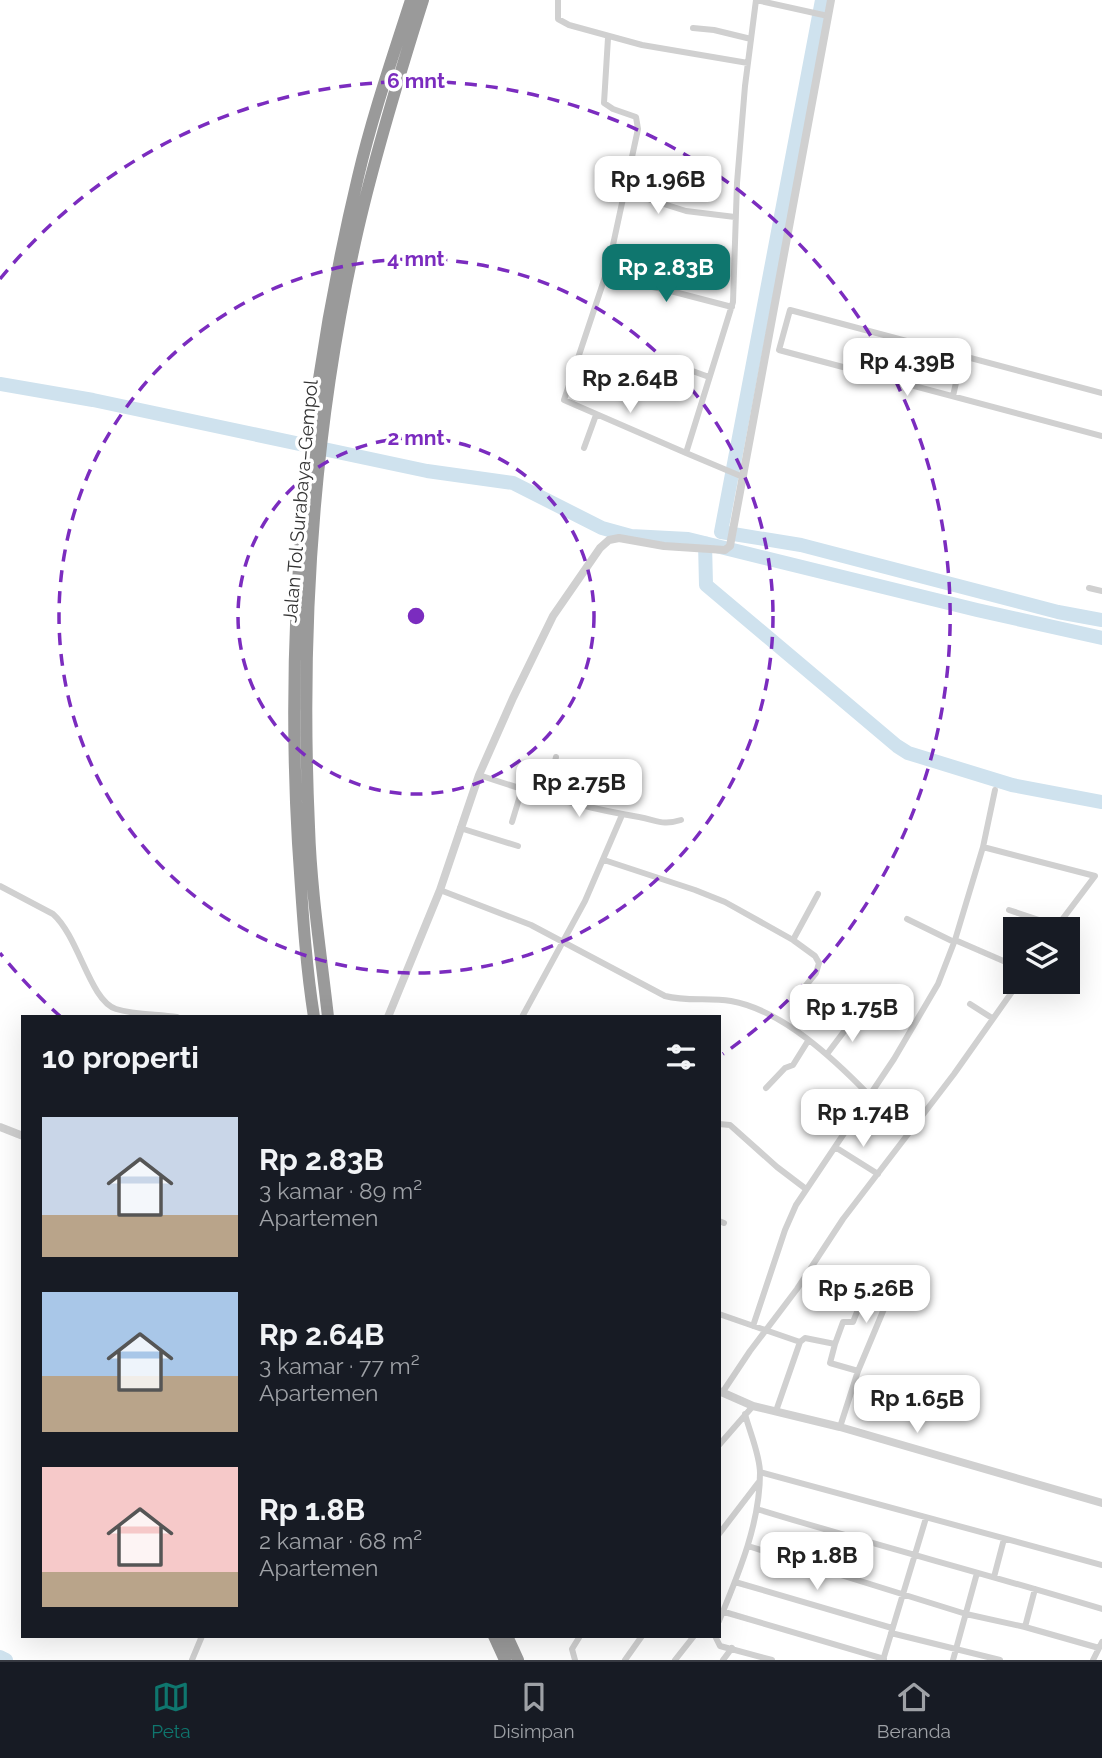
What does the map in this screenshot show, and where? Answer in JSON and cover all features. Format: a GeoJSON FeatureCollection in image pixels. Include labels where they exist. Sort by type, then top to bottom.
{"type":"FeatureCollection","features":[{"type":"Feature","properties":{"kind":"highway","name":"Jalan Tol Surabaya–Gempol"},"geometry":{"type":"LineString","coordinates":[[314,1015],[295,790],[298,577],[330,311],[359,175],[411,0]]}},
{"type":"Feature","properties":{"kind":"highway","name":"Jalan Tol Surabaya–Gempol"},"geometry":{"type":"LineString","coordinates":[[328,1015],[309,831],[306,750],[309,570],[315,446],[358,230],[389,107],[423,0]]}},
{"type":"Feature","properties":{"kind":"highway"},"geometry":{"type":"LineString","coordinates":[[495,1638],[505,1660]]}},
{"type":"Feature","properties":{"kind":"highway"},"geometry":{"type":"LineString","coordinates":[[508,1638],[518,1660]]}},
{"type":"Feature","properties":{"kind":"street"},"geometry":{"type":"LineString","coordinates":[[558,0],[559,20],[608,38],[748,63]]}},
{"type":"Feature","properties":{"kind":"street"},"geometry":{"type":"LineString","coordinates":[[686,453],[732,307],[737,183],[756,0],[827,16]]}},
{"type":"Feature","properties":{"kind":"street"},"geometry":{"type":"LineString","coordinates":[[389,1015],[440,890],[479,775],[548,625],[604,544],[619,538],[664,546],[727,549],[831,0]]}},
{"type":"Feature","properties":{"kind":"street"},"geometry":{"type":"LineString","coordinates":[[692,28],[751,39]]}},
{"type":"Feature","properties":{"kind":"street"},"geometry":{"type":"LineString","coordinates":[[608,38],[604,103],[636,117],[638,122],[605,278],[564,400],[741,476]]}},
{"type":"Feature","properties":{"kind":"street"},"geometry":{"type":"LineString","coordinates":[[624,194],[686,211],[736,217]]}},
{"type":"Feature","properties":{"kind":"street"},"geometry":{"type":"LineString","coordinates":[[605,278],[663,289],[732,307]]}},
{"type":"Feature","properties":{"kind":"street"},"geometry":{"type":"LineString","coordinates":[[1102,393],[790,310],[779,350],[1102,436]]}},
{"type":"Feature","properties":{"kind":"street"},"geometry":{"type":"LineString","coordinates":[[953,396],[962,356]]}},
{"type":"Feature","properties":{"kind":"street"},"geometry":{"type":"LineString","coordinates":[[666,361],[709,377]]}},
{"type":"Feature","properties":{"kind":"street"},"geometry":{"type":"LineString","coordinates":[[584,448],[596,415]]}},
{"type":"Feature","properties":{"kind":"street"},"geometry":{"type":"LineString","coordinates":[[1090,588],[1102,592]]}},
{"type":"Feature","properties":{"kind":"street"},"geometry":{"type":"LineString","coordinates":[[547,796],[556,757]]}},
{"type":"Feature","properties":{"kind":"street"},"geometry":{"type":"LineString","coordinates":[[479,775],[622,815],[664,824],[681,820]]}},
{"type":"Feature","properties":{"kind":"street"},"geometry":{"type":"LineString","coordinates":[[512,822],[522,789]]}},
{"type":"Feature","properties":{"kind":"street"},"geometry":{"type":"LineString","coordinates":[[753,1326],[785,1230],[806,1189],[920,1017],[941,977],[983,846],[995,790]]}},
{"type":"Feature","properties":{"kind":"street"},"geometry":{"type":"LineString","coordinates":[[523,1015],[604,860],[622,815]]}},
{"type":"Feature","properties":{"kind":"street"},"geometry":{"type":"LineString","coordinates":[[460,828],[517,846]]}},
{"type":"Feature","properties":{"kind":"street"},"geometry":{"type":"LineString","coordinates":[[983,846],[1095,876],[1064,917]]}},
{"type":"Feature","properties":{"kind":"street"},"geometry":{"type":"LineString","coordinates":[[604,860],[715,898],[793,940],[815,956],[819,963],[816,973],[803,989]]}},
{"type":"Feature","properties":{"kind":"street"},"geometry":{"type":"LineString","coordinates":[[0,886],[60,920],[77,948],[95,990],[108,1006],[132,1013],[154,1015]]}},
{"type":"Feature","properties":{"kind":"street"},"geometry":{"type":"LineString","coordinates":[[440,890],[518,919],[666,996],[684,1000],[718,999],[740,1003],[772,1017],[827,1054],[869,1095]]}},
{"type":"Feature","properties":{"kind":"street"},"geometry":{"type":"LineString","coordinates":[[793,940],[818,894]]}},
{"type":"Feature","properties":{"kind":"street"},"geometry":{"type":"LineString","coordinates":[[1009,910],[1027,917]]}},
{"type":"Feature","properties":{"kind":"street"},"geometry":{"type":"LineString","coordinates":[[907,919],[1003,961]]}},
{"type":"Feature","properties":{"kind":"street"},"geometry":{"type":"LineString","coordinates":[[1010,994],[954,1073],[843,1219],[797,1289],[721,1392],[753,1406],[840,1427],[1102,1503]]}},
{"type":"Feature","properties":{"kind":"street"},"geometry":{"type":"LineString","coordinates":[[970,1004],[992,1018]]}},
{"type":"Feature","properties":{"kind":"street"},"geometry":{"type":"LineString","coordinates":[[827,1054],[855,1017]]}},
{"type":"Feature","properties":{"kind":"street"},"geometry":{"type":"LineString","coordinates":[[766,1088],[785,1068],[793,1065],[808,1041]]}},
{"type":"Feature","properties":{"kind":"street"},"geometry":{"type":"LineString","coordinates":[[806,1100],[817,1101],[848,1125]]}},
{"type":"Feature","properties":{"kind":"street"},"geometry":{"type":"LineString","coordinates":[[721,1124],[730,1125],[806,1189]]}},
{"type":"Feature","properties":{"kind":"street"},"geometry":{"type":"LineString","coordinates":[[0,1127],[21,1135]]}},
{"type":"Feature","properties":{"kind":"street"},"geometry":{"type":"LineString","coordinates":[[835,1147],[878,1174]]}},
{"type":"Feature","properties":{"kind":"street"},"geometry":{"type":"LineString","coordinates":[[840,1427],[858,1371],[899,1273]]}},
{"type":"Feature","properties":{"kind":"street"},"geometry":{"type":"LineString","coordinates":[[858,1371],[830,1363],[843,1322],[853,1322],[866,1290]]}},
{"type":"Feature","properties":{"kind":"street"},"geometry":{"type":"LineString","coordinates":[[721,1315],[800,1342]]}},
{"type":"Feature","properties":{"kind":"street"},"geometry":{"type":"LineString","coordinates":[[776,1411],[800,1342],[804,1338],[835,1344]]}},
{"type":"Feature","properties":{"kind":"street"},"geometry":{"type":"LineString","coordinates":[[721,1443],[753,1406]]}},
{"type":"Feature","properties":{"kind":"street"},"geometry":{"type":"LineString","coordinates":[[745,1414],[760,1472],[757,1509],[735,1583],[721,1611],[884,1659],[926,1518]]}},
{"type":"Feature","properties":{"kind":"street"},"geometry":{"type":"LineString","coordinates":[[760,1472],[1102,1565]]}},
{"type":"Feature","properties":{"kind":"street"},"geometry":{"type":"LineString","coordinates":[[721,1531],[758,1483]]}},
{"type":"Feature","properties":{"kind":"street"},"geometry":{"type":"LineString","coordinates":[[757,1509],[914,1557],[1102,1609]]}},
{"type":"Feature","properties":{"kind":"street"},"geometry":{"type":"LineString","coordinates":[[994,1577],[1004,1539]]}},
{"type":"Feature","properties":{"kind":"street"},"geometry":{"type":"LineString","coordinates":[[748,1546],[966,1614],[1100,1645],[1093,1660]]}},
{"type":"Feature","properties":{"kind":"street"},"geometry":{"type":"LineString","coordinates":[[953,1660],[977,1573]]}},
{"type":"Feature","properties":{"kind":"street"},"geometry":{"type":"LineString","coordinates":[[735,1583],[891,1631],[1000,1660]]}},
{"type":"Feature","properties":{"kind":"street"},"geometry":{"type":"LineString","coordinates":[[1025,1627],[1035,1589]]}},
{"type":"Feature","properties":{"kind":"street"},"geometry":{"type":"LineString","coordinates":[[192,1660],[201,1638]]}},
{"type":"Feature","properties":{"kind":"street"},"geometry":{"type":"LineString","coordinates":[[575,1660],[572,1649],[579,1638]]}},
{"type":"Feature","properties":{"kind":"street"},"geometry":{"type":"LineString","coordinates":[[625,1660],[641,1638]]}},
{"type":"Feature","properties":{"kind":"street"},"geometry":{"type":"LineString","coordinates":[[676,1660],[692,1638]]}},
{"type":"Feature","properties":{"kind":"street"},"geometry":{"type":"LineString","coordinates":[[716,1638],[720,1646],[772,1660]]}},
{"type":"Feature","properties":{"kind":"street"},"geometry":{"type":"LineString","coordinates":[[726,1659],[732,1648]]}},
{"type":"Feature","properties":{"kind":"waterway"},"geometry":{"type":"LineString","coordinates":[[822,0],[721,532],[801,545],[1058,612],[1102,620]]}},
{"type":"Feature","properties":{"kind":"waterway"},"geometry":{"type":"LineString","coordinates":[[0,384],[93,400],[427,471],[513,483],[602,528],[631,536],[688,539],[1102,638]]}},
{"type":"Feature","properties":{"kind":"waterway"},"geometry":{"type":"LineString","coordinates":[[705,543],[706,585],[897,746],[908,753],[1012,785],[1102,802]]}},
{"type":"Feature","properties":{"kind":"waterway"},"geometry":{"type":"LineString","coordinates":[[0,1657],[6,1660]]}}]}
